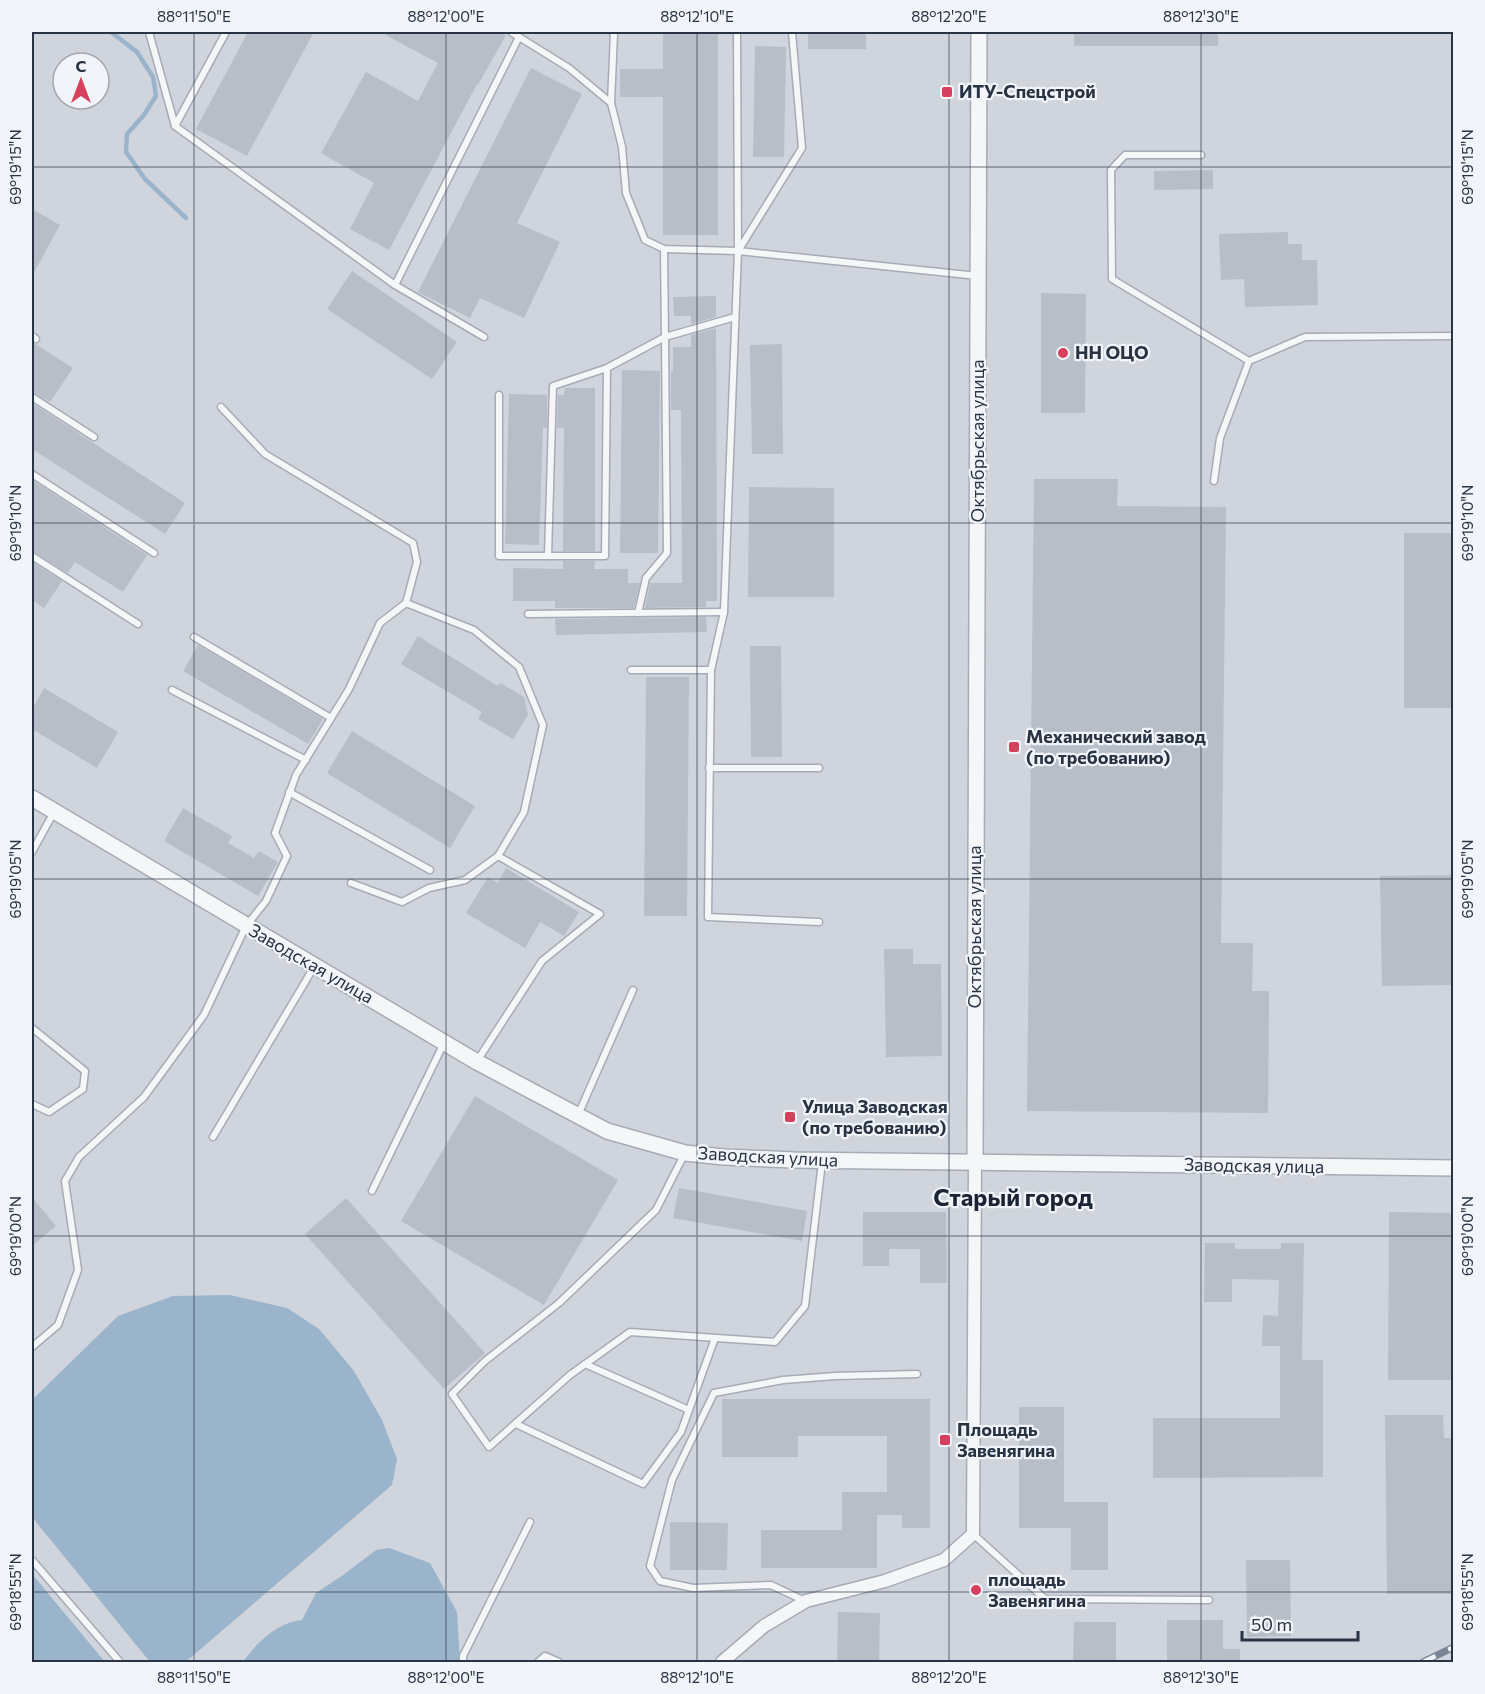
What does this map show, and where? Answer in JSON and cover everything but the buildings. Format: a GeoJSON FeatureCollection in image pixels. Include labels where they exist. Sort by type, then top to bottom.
{"type":"FeatureCollection","features":[{"type":"Feature","properties":{"kind":"street","name":"Октябрьская улица"},"geometry":{"type":"LineString","coordinates":[[973,1534],[979,32]]}},
{"type":"Feature","properties":{"kind":"street","name":"Заводская улица"},"geometry":{"type":"LineString","coordinates":[[32,798],[477,1062],[607,1131],[685,1153],[724,1157],[823,1160],[1454,1168]]}},
{"type":"Feature","properties":{"kind":"street"},"geometry":{"type":"LineString","coordinates":[[722,1662],[764,1626],[806,1601],[885,1581],[944,1560],[973,1534]]}},
{"type":"Feature","properties":{"kind":"lane"},"geometry":{"type":"LineString","coordinates":[[149,32],[175,126],[395,285],[484,337]]}},
{"type":"Feature","properties":{"kind":"lane"},"geometry":{"type":"LineString","coordinates":[[175,126],[226,32]]}},
{"type":"Feature","properties":{"kind":"lane"},"geometry":{"type":"LineString","coordinates":[[511,32],[569,68],[611,103]]}},
{"type":"Feature","properties":{"kind":"lane"},"geometry":{"type":"LineString","coordinates":[[614,32],[611,103],[622,147],[626,193],[645,240],[664,249],[738,251],[978,276]]}},
{"type":"Feature","properties":{"kind":"lane"},"geometry":{"type":"LineString","coordinates":[[737,32],[738,251],[724,612],[711,669],[708,917],[819,922]]}},
{"type":"Feature","properties":{"kind":"lane"},"geometry":{"type":"LineString","coordinates":[[738,251],[802,148],[792,32]]}},
{"type":"Feature","properties":{"kind":"lane"},"geometry":{"type":"LineString","coordinates":[[395,285],[519,37]]}},
{"type":"Feature","properties":{"kind":"lane"},"geometry":{"type":"LineString","coordinates":[[1201,155],[1125,155],[1111,170],[1112,279],[1249,361]]}},
{"type":"Feature","properties":{"kind":"lane"},"geometry":{"type":"LineString","coordinates":[[638,613],[646,578],[667,553],[664,249]]}},
{"type":"Feature","properties":{"kind":"lane"},"geometry":{"type":"LineString","coordinates":[[548,556],[553,386],[607,368],[665,337],[735,317]]}},
{"type":"Feature","properties":{"kind":"lane"},"geometry":{"type":"LineString","coordinates":[[1214,481],[1220,438],[1249,361],[1305,337],[1454,336]]}},
{"type":"Feature","properties":{"kind":"lane"},"geometry":{"type":"LineString","coordinates":[[499,395],[499,556],[605,556],[607,368]]}},
{"type":"Feature","properties":{"kind":"lane"},"geometry":{"type":"LineString","coordinates":[[32,397],[94,437]]}},
{"type":"Feature","properties":{"kind":"lane"},"geometry":{"type":"LineString","coordinates":[[32,1347],[58,1325],[78,1270],[75,1235],[65,1181],[80,1157],[144,1097],[204,1015],[246,926],[266,901],[287,856],[275,833],[289,792],[349,689],[380,623],[406,603],[417,562],[413,543],[265,454],[221,407]]}},
{"type":"Feature","properties":{"kind":"lane"},"geometry":{"type":"LineString","coordinates":[[32,474],[154,553]]}},
{"type":"Feature","properties":{"kind":"lane"},"geometry":{"type":"LineString","coordinates":[[32,556],[138,624]]}},
{"type":"Feature","properties":{"kind":"lane"},"geometry":{"type":"LineString","coordinates":[[351,883],[402,902],[429,888],[465,880],[498,856],[524,812],[543,725],[519,667],[474,630],[406,603]]}},
{"type":"Feature","properties":{"kind":"lane"},"geometry":{"type":"LineString","coordinates":[[528,614],[724,612]]}},
{"type":"Feature","properties":{"kind":"lane"},"geometry":{"type":"LineString","coordinates":[[194,637],[331,718]]}},
{"type":"Feature","properties":{"kind":"lane"},"geometry":{"type":"LineString","coordinates":[[631,669],[711,669]]}},
{"type":"Feature","properties":{"kind":"lane"},"geometry":{"type":"LineString","coordinates":[[172,690],[306,760]]}},
{"type":"Feature","properties":{"kind":"lane"},"geometry":{"type":"LineString","coordinates":[[710,768],[819,768]]}},
{"type":"Feature","properties":{"kind":"lane"},"geometry":{"type":"LineString","coordinates":[[289,792],[430,870]]}},
{"type":"Feature","properties":{"kind":"lane"},"geometry":{"type":"LineString","coordinates":[[32,852],[55,812]]}},
{"type":"Feature","properties":{"kind":"lane"},"geometry":{"type":"LineString","coordinates":[[477,1062],[542,961],[600,914],[498,856]]}},
{"type":"Feature","properties":{"kind":"lane"},"geometry":{"type":"LineString","coordinates":[[213,1137],[315,967]]}},
{"type":"Feature","properties":{"kind":"lane"},"geometry":{"type":"LineString","coordinates":[[578,1116],[633,990]]}},
{"type":"Feature","properties":{"kind":"lane"},"geometry":{"type":"LineString","coordinates":[[32,1028],[85,1071],[83,1089],[49,1112],[32,1104]]}},
{"type":"Feature","properties":{"kind":"lane"},"geometry":{"type":"LineString","coordinates":[[372,1191],[445,1043]]}},
{"type":"Feature","properties":{"kind":"lane"},"geometry":{"type":"LineString","coordinates":[[685,1153],[656,1210],[560,1303],[485,1361],[452,1394],[489,1447],[570,1375],[630,1332],[775,1342],[804,1306],[823,1160]]}},
{"type":"Feature","properties":{"kind":"lane"},"geometry":{"type":"LineString","coordinates":[[516,1424],[643,1484],[681,1432],[715,1338]]}},
{"type":"Feature","properties":{"kind":"lane"},"geometry":{"type":"LineString","coordinates":[[585,1364],[689,1410]]}},
{"type":"Feature","properties":{"kind":"lane"},"geometry":{"type":"LineString","coordinates":[[806,1601],[771,1585],[693,1588],[660,1581],[650,1566],[672,1480],[714,1393],[783,1380],[917,1374]]}},
{"type":"Feature","properties":{"kind":"lane"},"geometry":{"type":"LineString","coordinates":[[463,1662],[463,1656],[530,1522]]}},
{"type":"Feature","properties":{"kind":"lane"},"geometry":{"type":"LineString","coordinates":[[973,1534],[1045,1599],[1209,1600]]}},
{"type":"Feature","properties":{"kind":"lane"},"geometry":{"type":"LineString","coordinates":[[32,1560],[120,1662]]}},
{"type":"Feature","properties":{"kind":"lane"},"geometry":{"type":"LineString","coordinates":[[538,1662],[545,1656],[559,1662]]}},
{"type":"Feature","properties":{"kind":"shaded area"},"geometry":{"type":"Polygon","coordinates":[[[32,32],[1453,32],[1453,1662],[32,1662],[32,32]]]}},
{"type":"Feature","properties":{"kind":"water"},"geometry":{"type":"Polygon","coordinates":[[[230,1295],[287,1308],[319,1329],[354,1371],[382,1420],[397,1459],[392,1485],[189,1659],[182,1662],[150,1662],[32,1517],[32,1400],[118,1316],[173,1296],[230,1295]]]}},
{"type":"Feature","properties":{"kind":"water"},"geometry":{"type":"Polygon","coordinates":[[[389,1548],[430,1563],[457,1612],[460,1662],[243,1662],[254,1648],[276,1629],[302,1620],[316,1593],[376,1550],[389,1548]]]}},
{"type":"Feature","properties":{"kind":"water"},"geometry":{"type":"Polygon","coordinates":[[[32,1574],[105,1662],[32,1662],[32,1574]]]}},
{"type":"Feature","properties":{"kind":"waterway"},"geometry":{"type":"LineString","coordinates":[[111,32],[137,52],[153,77],[156,96],[144,115],[127,134],[126,152],[145,179],[186,218]]}},
{"type":"Feature","properties":{"kind":"railway"},"geometry":{"type":"LineString","coordinates":[[1423,1662],[1454,1647]]}},
{"type":"Feature","properties":{"kind":"place","name":"ИТУ-Спецстрой"},"geometry":{"type":"Point","coordinates":[947,92]}},
{"type":"Feature","properties":{"kind":"place","name":"НН ОЦО"},"geometry":{"type":"Point","coordinates":[1063,353]}},
{"type":"Feature","properties":{"kind":"place","name":"Механический завод (по требованию)"},"geometry":{"type":"Point","coordinates":[1014,747]}},
{"type":"Feature","properties":{"kind":"place","name":"Улица Заводская (по требованию)"},"geometry":{"type":"Point","coordinates":[790,1117]}},
{"type":"Feature","properties":{"kind":"place","name":"Площадь Завенягина"},"geometry":{"type":"Point","coordinates":[945,1440]}},
{"type":"Feature","properties":{"kind":"place","name":"площадь Завенягина"},"geometry":{"type":"Point","coordinates":[976,1590]}},
{"type":"Feature","properties":{"kind":"district","name":"Старый город"},"geometry":{"type":"Point","coordinates":[1013,1198]}}]}
